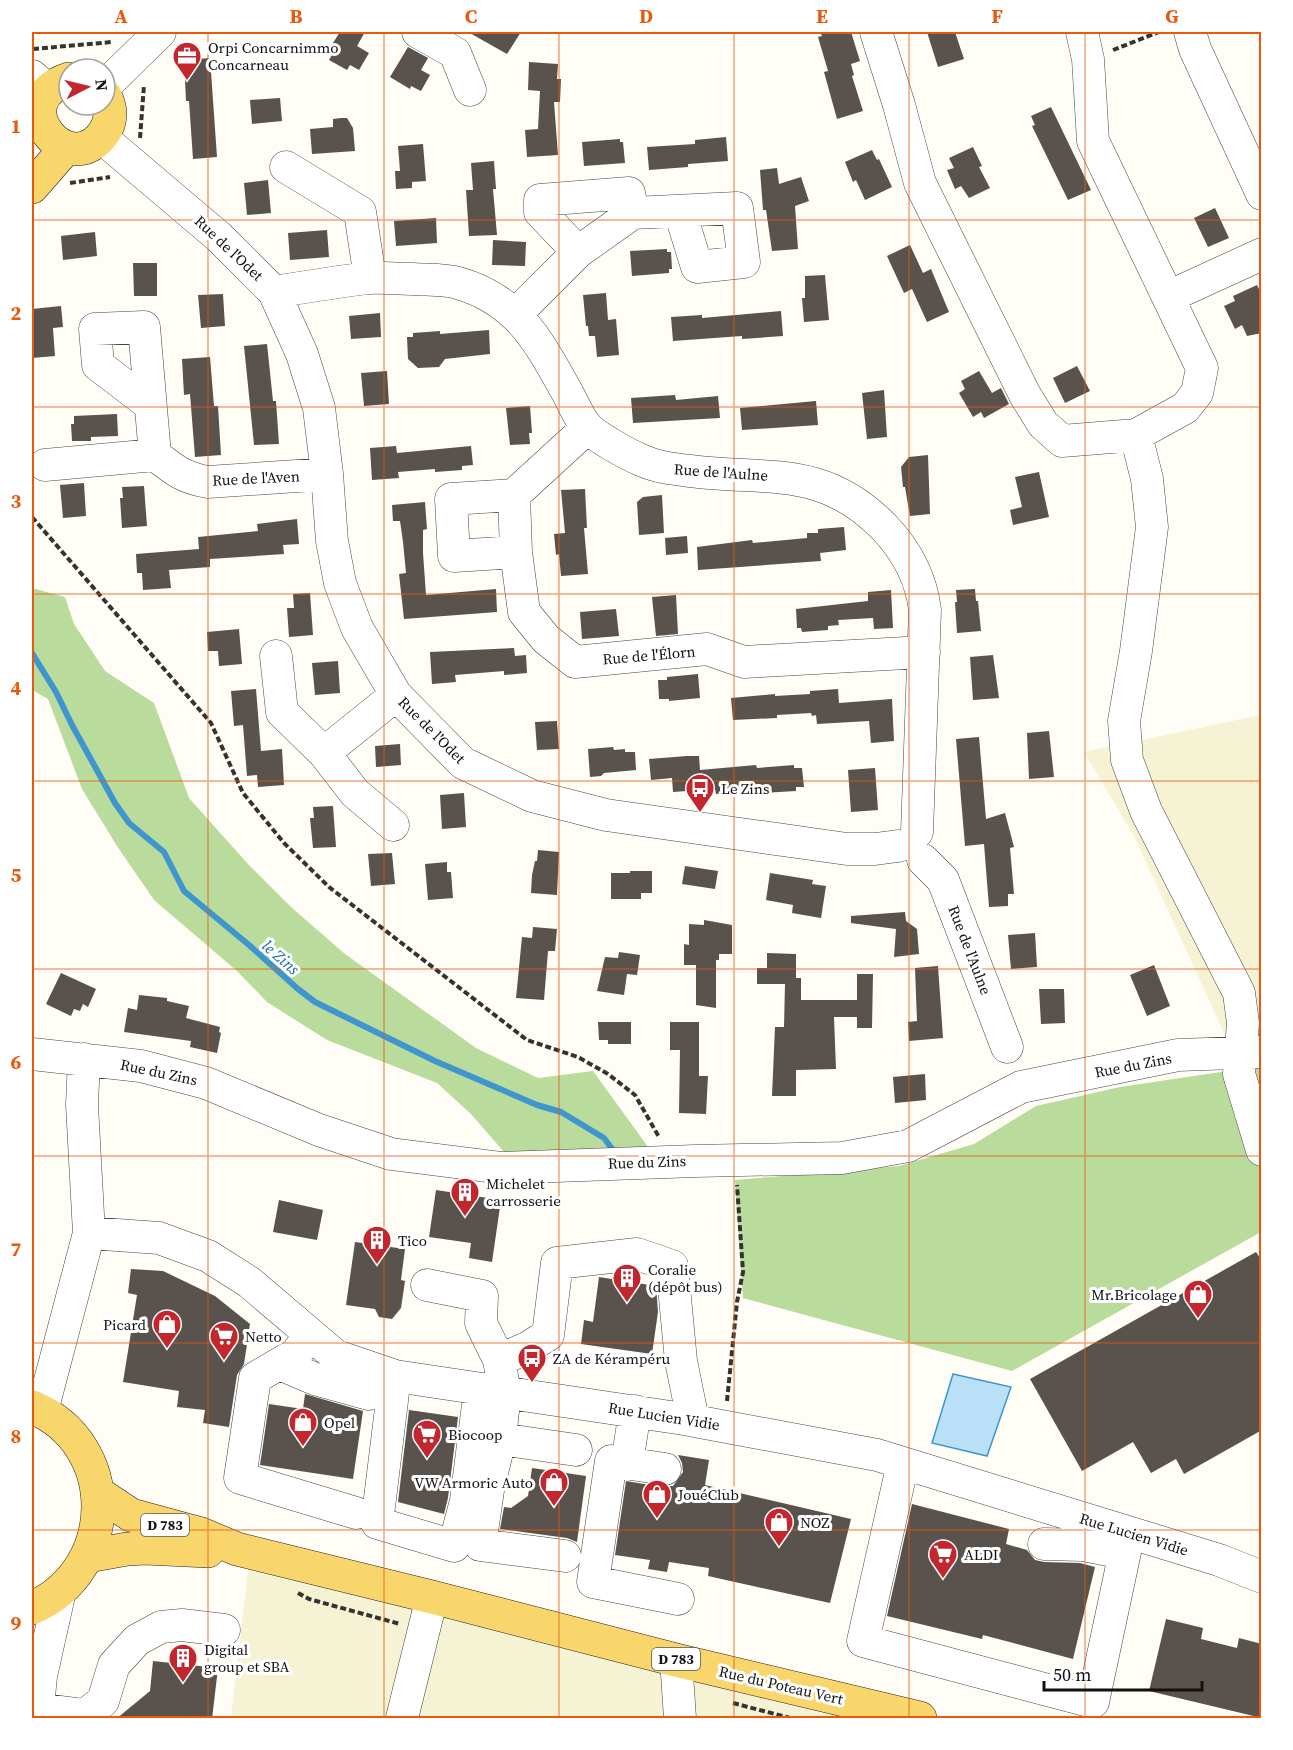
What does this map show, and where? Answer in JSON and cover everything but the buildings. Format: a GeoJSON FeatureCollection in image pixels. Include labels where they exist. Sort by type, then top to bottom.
{"type":"FeatureCollection","features":[{"type":"Feature","properties":{"kind":"main road"},"geometry":{"type":"LineString","coordinates":[[50,82],[42,100],[40,112],[41,124],[55,143],[76,149],[85,147],[101,136],[107,128],[110,117]]}},
{"type":"Feature","properties":{"kind":"main road"},"geometry":{"type":"LineString","coordinates":[[46,186],[66,147]]}},
{"type":"Feature","properties":{"kind":"main road"},"geometry":{"type":"LineString","coordinates":[[32,1608],[60,1591],[76,1575],[88,1556],[98,1526],[98,1493],[92,1468],[80,1445],[63,1426],[37,1409]]}},
{"type":"Feature","properties":{"kind":"main road","name":"Rue du Poteau Vert"},"geometry":{"type":"LineString","coordinates":[[98,1493],[130,1515],[201,1534],[237,1549],[676,1660],[921,1719]]}},
{"type":"Feature","properties":{"kind":"main road","name":"Rue du Poteau Vert"},"geometry":{"type":"LineString","coordinates":[[88,1556],[136,1548],[195,1551],[237,1549]]}},
{"type":"Feature","properties":{"kind":"street"},"geometry":{"type":"LineString","coordinates":[[117,74],[160,32]]}},
{"type":"Feature","properties":{"kind":"street"},"geometry":{"type":"LineString","coordinates":[[418,32],[455,52],[470,90]]}},
{"type":"Feature","properties":{"kind":"street"},"geometry":{"type":"LineString","coordinates":[[876,32],[920,183],[1025,395],[1043,424],[1062,441],[1136,435],[1185,408],[1197,393],[1202,368],[1093,141],[1085,45]]}},
{"type":"Feature","properties":{"kind":"street"},"geometry":{"type":"LineString","coordinates":[[1190,32],[1195,48],[1262,194]]}},
{"type":"Feature","properties":{"kind":"street","name":"Rue de l'Odet"},"geometry":{"type":"LineString","coordinates":[[101,136],[219,237],[274,292],[302,354],[319,408],[332,541],[340,583],[357,628],[396,695],[463,763],[532,796],[606,815],[847,849],[913,846]]}},
{"type":"Feature","properties":{"kind":"street"},"geometry":{"type":"LineString","coordinates":[[286,167],[360,212],[370,278]]}},
{"type":"Feature","properties":{"kind":"street"},"geometry":{"type":"LineString","coordinates":[[578,252],[540,212],[540,200],[629,193],[633,213]]}},
{"type":"Feature","properties":{"kind":"street"},"geometry":{"type":"LineString","coordinates":[[516,314],[578,252],[633,213],[680,212]]}},
{"type":"Feature","properties":{"kind":"street"},"geometry":{"type":"LineString","coordinates":[[1168,297],[1262,254]]}},
{"type":"Feature","properties":{"kind":"street","name":"Rue de l'Aulne"},"geometry":{"type":"LineString","coordinates":[[274,292],[370,278],[458,283],[485,295],[516,314],[541,346],[587,428],[642,461],[667,468],[707,473],[786,477],[811,482],[839,492],[873,516],[896,540],[914,567],[922,590],[925,610],[913,846],[943,880],[1007,1047]]}},
{"type":"Feature","properties":{"kind":"street"},"geometry":{"type":"LineString","coordinates":[[45,465],[155,456],[149,404]]}},
{"type":"Feature","properties":{"kind":"street"},"geometry":{"type":"LineString","coordinates":[[516,552],[454,556],[451,499],[514,495],[587,428]]}},
{"type":"Feature","properties":{"kind":"street"},"geometry":{"type":"LineString","coordinates":[[1136,435],[1147,479],[1152,526],[1138,639],[1124,721],[1127,760],[1146,811],[1239,993],[1243,1023],[1251,1053],[1239,1074],[1262,1150]]}},
{"type":"Feature","properties":{"kind":"street","name":"Rue de l'Aven"},"geometry":{"type":"LineString","coordinates":[[155,456],[190,479],[208,482],[327,474]]}},
{"type":"Feature","properties":{"kind":"street","name":"Rue de l'Élorn"},"geometry":{"type":"LineString","coordinates":[[514,495],[516,552],[524,612],[546,639],[575,662],[707,649],[744,662],[924,652]]}},
{"type":"Feature","properties":{"kind":"street"},"geometry":{"type":"LineString","coordinates":[[276,656],[282,712],[324,753],[355,794],[393,825]]}},
{"type":"Feature","properties":{"kind":"street"},"geometry":{"type":"LineString","coordinates":[[324,753],[396,695]]}},
{"type":"Feature","properties":{"kind":"street","name":"Rue du Zins"},"geometry":{"type":"LineString","coordinates":[[32,1054],[141,1066],[206,1083],[319,1130],[391,1154],[502,1168],[842,1158],[908,1146],[1021,1087],[1178,1055],[1251,1053]]}},
{"type":"Feature","properties":{"kind":"street"},"geometry":{"type":"LineString","coordinates":[[37,1409],[81,1216],[84,1059]]}},
{"type":"Feature","properties":{"kind":"street","name":"Rue Lucien Vidie"},"geometry":{"type":"LineString","coordinates":[[81,1216],[159,1238],[208,1256],[249,1282],[336,1356],[395,1376],[708,1423],[877,1455],[1126,1543],[1219,1560],[1262,1577]]}},
{"type":"Feature","properties":{"kind":"street"},"geometry":{"type":"LineString","coordinates":[[499,1360],[527,1348],[548,1335],[557,1263],[637,1254],[672,1266],[681,1361],[708,1423]]}},
{"type":"Feature","properties":{"kind":"street"},"geometry":{"type":"LineString","coordinates":[[395,1376],[376,1523],[454,1546],[499,1360],[481,1323],[482,1296],[427,1285]]}},
{"type":"Feature","properties":{"kind":"street"},"geometry":{"type":"LineString","coordinates":[[310,1335],[296,1354],[255,1378],[240,1478],[356,1513]]}},
{"type":"Feature","properties":{"kind":"street"},"geometry":{"type":"LineString","coordinates":[[280,1364],[315,1379],[369,1394]]}},
{"type":"Feature","properties":{"kind":"street"},"geometry":{"type":"LineString","coordinates":[[493,1391],[500,1439],[488,1490],[480,1545],[565,1556]]}},
{"type":"Feature","properties":{"kind":"street"},"geometry":{"type":"LineString","coordinates":[[627,1463],[635,1412]]}},
{"type":"Feature","properties":{"kind":"street"},"geometry":{"type":"LineString","coordinates":[[500,1439],[576,1450]]}},
{"type":"Feature","properties":{"kind":"street"},"geometry":{"type":"LineString","coordinates":[[665,1469],[611,1461],[593,1582],[678,1599]]}},
{"type":"Feature","properties":{"kind":"street"},"geometry":{"type":"LineString","coordinates":[[903,1463],[863,1641],[1093,1702],[1126,1543],[1044,1544]]}},
{"type":"Feature","properties":{"kind":"street"},"geometry":{"type":"LineString","coordinates":[[60,1591],[36,1671],[37,1714],[85,1715],[103,1701],[114,1665],[137,1640],[161,1628],[182,1625],[224,1630]]}},
{"type":"Feature","properties":{"kind":"street"},"geometry":{"type":"LineString","coordinates":[[402,1719],[432,1597]]}},
{"type":"Feature","properties":{"kind":"street"},"geometry":{"type":"LineString","coordinates":[[676,1660],[680,1719]]}},
{"type":"Feature","properties":{"kind":"path"},"geometry":{"type":"LineString","coordinates":[[1085,45],[1159,32]]}},
{"type":"Feature","properties":{"kind":"path"},"geometry":{"type":"LineString","coordinates":[[32,49],[122,41]]}},
{"type":"Feature","properties":{"kind":"path"},"geometry":{"type":"LineString","coordinates":[[139,149],[144,84]]}},
{"type":"Feature","properties":{"kind":"path"},"geometry":{"type":"LineString","coordinates":[[46,186],[120,176]]}},
{"type":"Feature","properties":{"kind":"path"},"geometry":{"type":"LineString","coordinates":[[32,517],[211,723],[243,793],[284,843],[329,888],[527,1040],[578,1057],[608,1074],[635,1095],[658,1131],[667,1162]]}},
{"type":"Feature","properties":{"kind":"path"},"geometry":{"type":"LineString","coordinates":[[708,1423],[743,1272],[736,1160]]}},
{"type":"Feature","properties":{"kind":"shaded area"},"geometry":{"type":"Polygon","coordinates":[[[1261,715],[1261,1026],[1224,1033],[1134,836],[1084,752],[1261,715]]]}},
{"type":"Feature","properties":{"kind":"shaded area"},"geometry":{"type":"Polygon","coordinates":[[[250,1552],[920,1718],[231,1718],[250,1552]]]}},
{"type":"Feature","properties":{"kind":"green space"},"geometry":{"type":"Polygon","coordinates":[[[32,588],[65,597],[74,624],[105,671],[154,703],[189,798],[248,864],[291,907],[345,954],[476,1048],[538,1078],[593,1071],[651,1151],[504,1152],[471,1114],[437,1083],[327,1040],[267,1002],[237,971],[154,900],[82,789],[48,699],[32,690],[32,588]]]}},
{"type":"Feature","properties":{"kind":"green space"},"geometry":{"type":"Polygon","coordinates":[[[1261,1066],[1261,1232],[1012,1371],[743,1298],[735,1180],[899,1166],[974,1144],[1036,1106],[1120,1087],[1261,1066]]]}},
{"type":"Feature","properties":{"kind":"water"},"geometry":{"type":"Polygon","coordinates":[[[953,1374],[1011,1387],[987,1456],[932,1443],[953,1374]]]}},
{"type":"Feature","properties":{"kind":"waterway","name":"le Zins"},"geometry":{"type":"LineString","coordinates":[[32,653],[56,692],[115,803],[129,823],[164,852],[184,891],[298,989],[315,1002],[435,1061],[537,1105],[561,1112],[604,1138],[616,1154]]}},
{"type":"Feature","properties":{"kind":"place","name":"Orpi Concarnimmo Concarneau"},"geometry":{"type":"Point","coordinates":[187,82]}},
{"type":"Feature","properties":{"kind":"place","name":"Le Zins"},"geometry":{"type":"Point","coordinates":[700,814]}},
{"type":"Feature","properties":{"kind":"place","name":"Michelet carrosserie"},"geometry":{"type":"Point","coordinates":[465,1218]}},
{"type":"Feature","properties":{"kind":"place","name":"Tico"},"geometry":{"type":"Point","coordinates":[377,1266]}},
{"type":"Feature","properties":{"kind":"place","name":"Coralie (dépôt bus)"},"geometry":{"type":"Point","coordinates":[627,1304]}},
{"type":"Feature","properties":{"kind":"place","name":"Mr.Bricolage"},"geometry":{"type":"Point","coordinates":[1198,1320]}},
{"type":"Feature","properties":{"kind":"place","name":"Picard"},"geometry":{"type":"Point","coordinates":[167,1350]}},
{"type":"Feature","properties":{"kind":"place","name":"Netto"},"geometry":{"type":"Point","coordinates":[224,1362]}},
{"type":"Feature","properties":{"kind":"place","name":"ZA de Kérampéru"},"geometry":{"type":"Point","coordinates":[532,1384]}},
{"type":"Feature","properties":{"kind":"place","name":"Opel"},"geometry":{"type":"Point","coordinates":[303,1448]}},
{"type":"Feature","properties":{"kind":"place","name":"Biocoop"},"geometry":{"type":"Point","coordinates":[427,1460]}},
{"type":"Feature","properties":{"kind":"place","name":"VW Armoric Auto"},"geometry":{"type":"Point","coordinates":[554,1508]}},
{"type":"Feature","properties":{"kind":"place","name":"JouéClub"},"geometry":{"type":"Point","coordinates":[657,1520]}},
{"type":"Feature","properties":{"kind":"place","name":"NOZ"},"geometry":{"type":"Point","coordinates":[779,1548]}},
{"type":"Feature","properties":{"kind":"place","name":"ALDI"},"geometry":{"type":"Point","coordinates":[943,1580]}},
{"type":"Feature","properties":{"kind":"place","name":"Digital group et SBA"},"geometry":{"type":"Point","coordinates":[183,1684]}}]}
